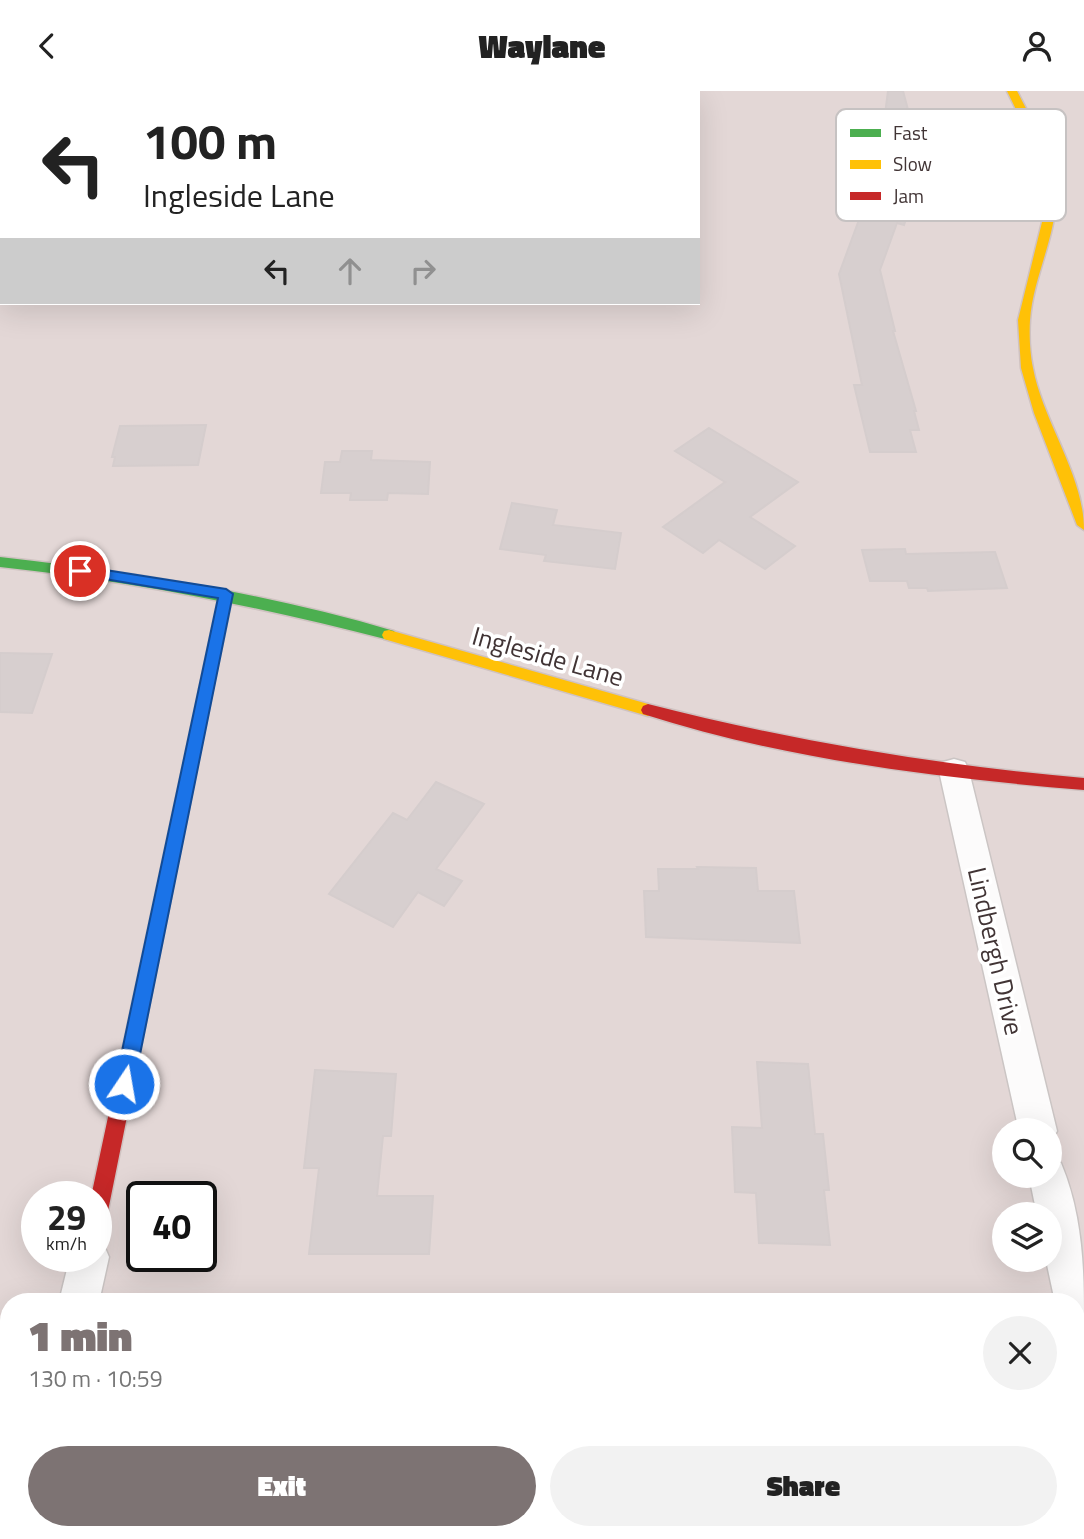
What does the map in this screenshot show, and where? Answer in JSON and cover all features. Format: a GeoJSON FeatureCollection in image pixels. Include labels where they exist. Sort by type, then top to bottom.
{"type":"FeatureCollection","features":[{"type":"Feature","properties":{"kind":"street"},"geometry":{"type":"LineString","coordinates":[[1012,91],[1020,109]]}},
{"type":"Feature","properties":{"kind":"street"},"geometry":{"type":"LineString","coordinates":[[1047,221],[1027,296],[1024,325],[1026,356],[1040,406],[1084,525]]}},
{"type":"Feature","properties":{"kind":"street","name":"Ingleside Lane"},"geometry":{"type":"LineString","coordinates":[[0,562],[124,576],[226,594],[348,623],[699,723],[811,748],[954,771],[1084,784]]}},
{"type":"Feature","properties":{"kind":"street"},"geometry":{"type":"LineString","coordinates":[[104,1181],[226,594]]}},
{"type":"Feature","properties":{"kind":"street","name":"Lindbergh Drive"},"geometry":{"type":"LineString","coordinates":[[954,771],[1035,1118]]}},
{"type":"Feature","properties":{"kind":"street"},"geometry":{"type":"LineString","coordinates":[[1051,1188],[1073,1293]]}},
{"type":"Feature","properties":{"kind":"street"},"geometry":{"type":"LineString","coordinates":[[81,1293],[86,1272]]}},
{"type":"Feature","properties":{"kind":"shaded area"},"geometry":{"type":"Polygon","coordinates":[[[700,91],[1084,91],[1084,1293],[0,1293],[0,305],[700,305],[700,91]]]}},
{"type":"Feature","properties":{"kind":"building"},"geometry":{"type":"Polygon","coordinates":[[[888,91],[903,91],[908,109],[886,109],[888,91]]]}},
{"type":"Feature","properties":{"kind":"building"},"geometry":{"type":"Polygon","coordinates":[[[859,221],[905,221],[904,225],[897,223],[880,270],[893,331],[916,411],[919,430],[910,430],[916,452],[870,452],[854,385],[862,385],[839,274],[859,221]]]}},
{"type":"Feature","properties":{"kind":"building"},"geometry":{"type":"Polygon","coordinates":[[[206,425],[198,465],[113,466],[115,457],[112,457],[120,426],[206,425]]]}},
{"type":"Feature","properties":{"kind":"building"},"geometry":{"type":"Polygon","coordinates":[[[709,428],[798,482],[750,517],[795,546],[765,569],[719,540],[703,553],[663,527],[725,482],[675,451],[709,428]]]}},
{"type":"Feature","properties":{"kind":"building"},"geometry":{"type":"Polygon","coordinates":[[[342,451],[372,451],[371,460],[430,462],[428,494],[388,493],[387,500],[350,500],[351,493],[321,493],[325,462],[340,462],[342,451]]]}},
{"type":"Feature","properties":{"kind":"building"},"geometry":{"type":"Polygon","coordinates":[[[512,503],[557,510],[553,525],[621,533],[615,569],[544,561],[546,555],[500,549],[512,503]]]}},
{"type":"Feature","properties":{"kind":"building"},"geometry":{"type":"Polygon","coordinates":[[[905,549],[906,554],[995,552],[1007,588],[928,591],[927,588],[909,588],[907,581],[870,581],[862,550],[905,549]]]}},
{"type":"Feature","properties":{"kind":"building"},"geometry":{"type":"Polygon","coordinates":[[[0,653],[52,654],[32,713],[0,712],[0,653]]]}},
{"type":"Feature","properties":{"kind":"building"},"geometry":{"type":"Polygon","coordinates":[[[436,782],[484,804],[436,869],[462,881],[444,906],[418,892],[393,927],[329,894],[393,813],[407,820],[436,782]]]}},
{"type":"Feature","properties":{"kind":"building"},"geometry":{"type":"Polygon","coordinates":[[[697,867],[756,868],[758,891],[794,891],[800,943],[646,937],[644,891],[659,891],[658,869],[698,869],[697,867]]]}},
{"type":"Feature","properties":{"kind":"building"},"geometry":{"type":"Polygon","coordinates":[[[757,1062],[808,1064],[815,1134],[823,1134],[829,1190],[824,1190],[830,1245],[759,1243],[756,1193],[735,1192],[732,1127],[762,1128],[757,1062]]]}},
{"type":"Feature","properties":{"kind":"building"},"geometry":{"type":"Polygon","coordinates":[[[315,1070],[396,1074],[391,1136],[383,1136],[377,1196],[433,1196],[429,1254],[309,1254],[319,1168],[304,1168],[315,1070]]]}},
{"type":"Feature","properties":{"kind":"traffic: fast"},"geometry":{"type":"LineString","coordinates":[[0,562],[98,574],[196,591],[389,635]]}},
{"type":"Feature","properties":{"kind":"traffic: slow"},"geometry":{"type":"LineString","coordinates":[[1012,91],[1021,109]]}},
{"type":"Feature","properties":{"kind":"traffic: slow"},"geometry":{"type":"LineString","coordinates":[[1047,221],[1024,320],[1027,368],[1040,413],[1084,525]]}},
{"type":"Feature","properties":{"kind":"traffic: slow"},"geometry":{"type":"LineString","coordinates":[[206,689],[226,594]]}},
{"type":"Feature","properties":{"kind":"traffic: slow"},"geometry":{"type":"LineString","coordinates":[[389,635],[648,710]]}},
{"type":"Feature","properties":{"kind":"traffic: jam"},"geometry":{"type":"LineString","coordinates":[[104,1181],[206,689]]}},
{"type":"Feature","properties":{"kind":"traffic: jam"},"geometry":{"type":"LineString","coordinates":[[648,710],[810,748],[919,766],[1084,784]]}},
{"type":"Feature","properties":{"kind":"route"},"geometry":{"type":"LineString","coordinates":[[80,571],[226,594],[124,1084]]}}]}
